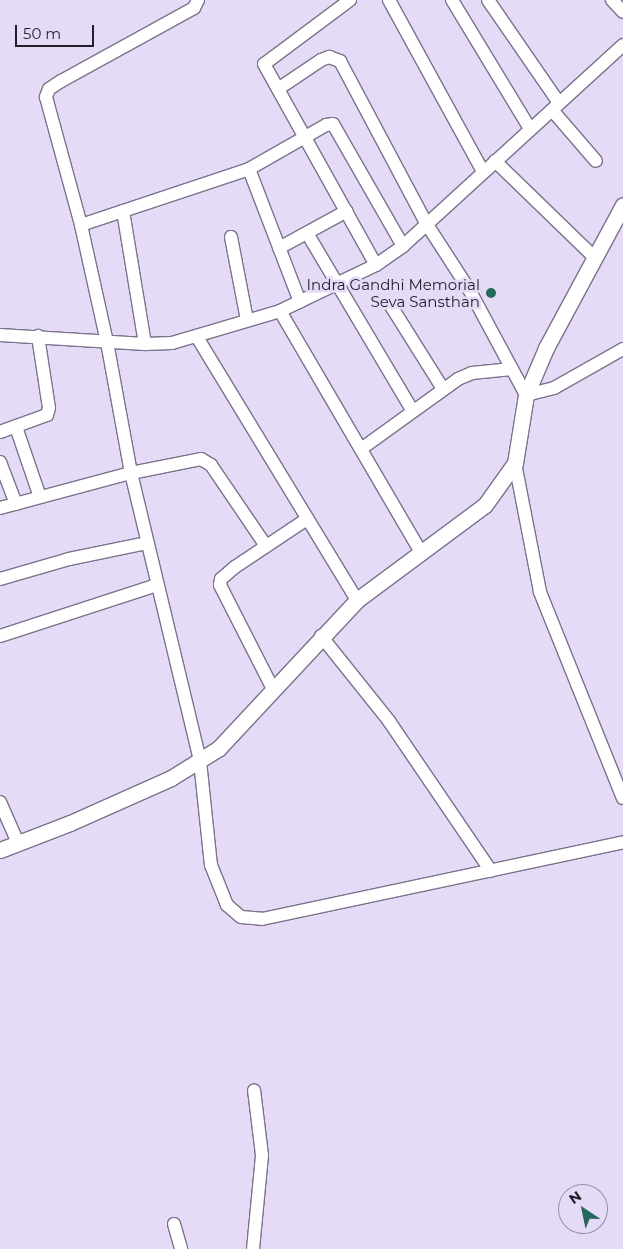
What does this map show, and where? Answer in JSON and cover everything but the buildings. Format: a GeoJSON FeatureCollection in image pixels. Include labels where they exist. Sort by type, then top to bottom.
{"type":"FeatureCollection","features":[{"type":"Feature","properties":{"kind":"street"},"geometry":{"type":"LineString","coordinates":[[198,0],[194,8],[49,89],[47,108],[81,225],[108,342],[131,473],[200,761],[211,865],[227,905],[241,917],[262,919],[623,842]]}},
{"type":"Feature","properties":{"kind":"street"},"geometry":{"type":"LineString","coordinates":[[350,0],[267,60],[265,69],[306,137],[376,265]]}},
{"type":"Feature","properties":{"kind":"street"},"geometry":{"type":"LineString","coordinates":[[390,0],[483,172]]}},
{"type":"Feature","properties":{"kind":"street"},"geometry":{"type":"LineString","coordinates":[[452,0],[530,129]]}},
{"type":"Feature","properties":{"kind":"street"},"geometry":{"type":"LineString","coordinates":[[488,0],[555,106],[596,161]]}},
{"type":"Feature","properties":{"kind":"street"},"geometry":{"type":"LineString","coordinates":[[612,0],[623,11]]}},
{"type":"Feature","properties":{"kind":"street"},"geometry":{"type":"LineString","coordinates":[[0,335],[145,344],[197,337],[280,311],[300,302],[376,265],[404,246],[426,223],[623,45]]}},
{"type":"Feature","properties":{"kind":"street"},"geometry":{"type":"LineString","coordinates":[[278,89],[321,60],[330,57],[340,61],[426,223],[470,291],[526,395]]}},
{"type":"Feature","properties":{"kind":"street"},"geometry":{"type":"LineString","coordinates":[[81,225],[249,168],[326,125],[336,127],[404,246]]}},
{"type":"Feature","properties":{"kind":"street"},"geometry":{"type":"LineString","coordinates":[[495,161],[595,258]]}},
{"type":"Feature","properties":{"kind":"street"},"geometry":{"type":"LineString","coordinates":[[249,168],[300,302]]}},
{"type":"Feature","properties":{"kind":"street"},"geometry":{"type":"LineString","coordinates":[[623,205],[546,348],[526,395],[515,463],[540,592],[623,798]]}},
{"type":"Feature","properties":{"kind":"street"},"geometry":{"type":"LineString","coordinates":[[123,211],[145,344]]}},
{"type":"Feature","properties":{"kind":"street"},"geometry":{"type":"LineString","coordinates":[[279,248],[347,211]]}},
{"type":"Feature","properties":{"kind":"street"},"geometry":{"type":"LineString","coordinates":[[307,233],[412,410]]}},
{"type":"Feature","properties":{"kind":"street"},"geometry":{"type":"LineString","coordinates":[[231,237],[247,320]]}},
{"type":"Feature","properties":{"kind":"street"},"geometry":{"type":"LineString","coordinates":[[391,306],[443,389]]}},
{"type":"Feature","properties":{"kind":"street"},"geometry":{"type":"LineString","coordinates":[[280,311],[422,554]]}},
{"type":"Feature","properties":{"kind":"street"},"geometry":{"type":"LineString","coordinates":[[0,432],[40,420],[47,415],[49,408],[38,336]]}},
{"type":"Feature","properties":{"kind":"street"},"geometry":{"type":"LineString","coordinates":[[197,337],[357,600]]}},
{"type":"Feature","properties":{"kind":"street"},"geometry":{"type":"LineString","coordinates":[[526,395],[554,388],[623,349]]}},
{"type":"Feature","properties":{"kind":"street"},"geometry":{"type":"LineString","coordinates":[[361,449],[412,410],[443,389],[472,373],[512,369]]}},
{"type":"Feature","properties":{"kind":"street"},"geometry":{"type":"LineString","coordinates":[[16,427],[40,497]]}},
{"type":"Feature","properties":{"kind":"street"},"geometry":{"type":"LineString","coordinates":[[0,508],[131,473],[206,460],[266,546]]}},
{"type":"Feature","properties":{"kind":"street"},"geometry":{"type":"LineString","coordinates":[[0,462],[16,504]]}},
{"type":"Feature","properties":{"kind":"street"},"geometry":{"type":"LineString","coordinates":[[0,850],[70,823],[200,761],[219,748],[274,691],[321,636],[357,600],[396,568],[422,554],[485,505],[515,463]]}},
{"type":"Feature","properties":{"kind":"street"},"geometry":{"type":"LineString","coordinates":[[274,691],[220,585],[221,579],[235,567],[307,518]]}},
{"type":"Feature","properties":{"kind":"street"},"geometry":{"type":"LineString","coordinates":[[0,579],[69,559],[147,543]]}},
{"type":"Feature","properties":{"kind":"street"},"geometry":{"type":"LineString","coordinates":[[0,636],[157,585]]}},
{"type":"Feature","properties":{"kind":"street"},"geometry":{"type":"LineString","coordinates":[[321,636],[389,721],[491,871]]}},
{"type":"Feature","properties":{"kind":"street"},"geometry":{"type":"LineString","coordinates":[[0,802],[18,843]]}},
{"type":"Feature","properties":{"kind":"street"},"geometry":{"type":"LineString","coordinates":[[253,1249],[262,1155],[254,1090]]}},
{"type":"Feature","properties":{"kind":"street"},"geometry":{"type":"LineString","coordinates":[[174,1224],[182,1249]]}},
{"type":"Feature","properties":{"kind":"place","name":"Indra Gandhi Memorial Seva Sansthan"},"geometry":{"type":"Point","coordinates":[491,293]}}]}
